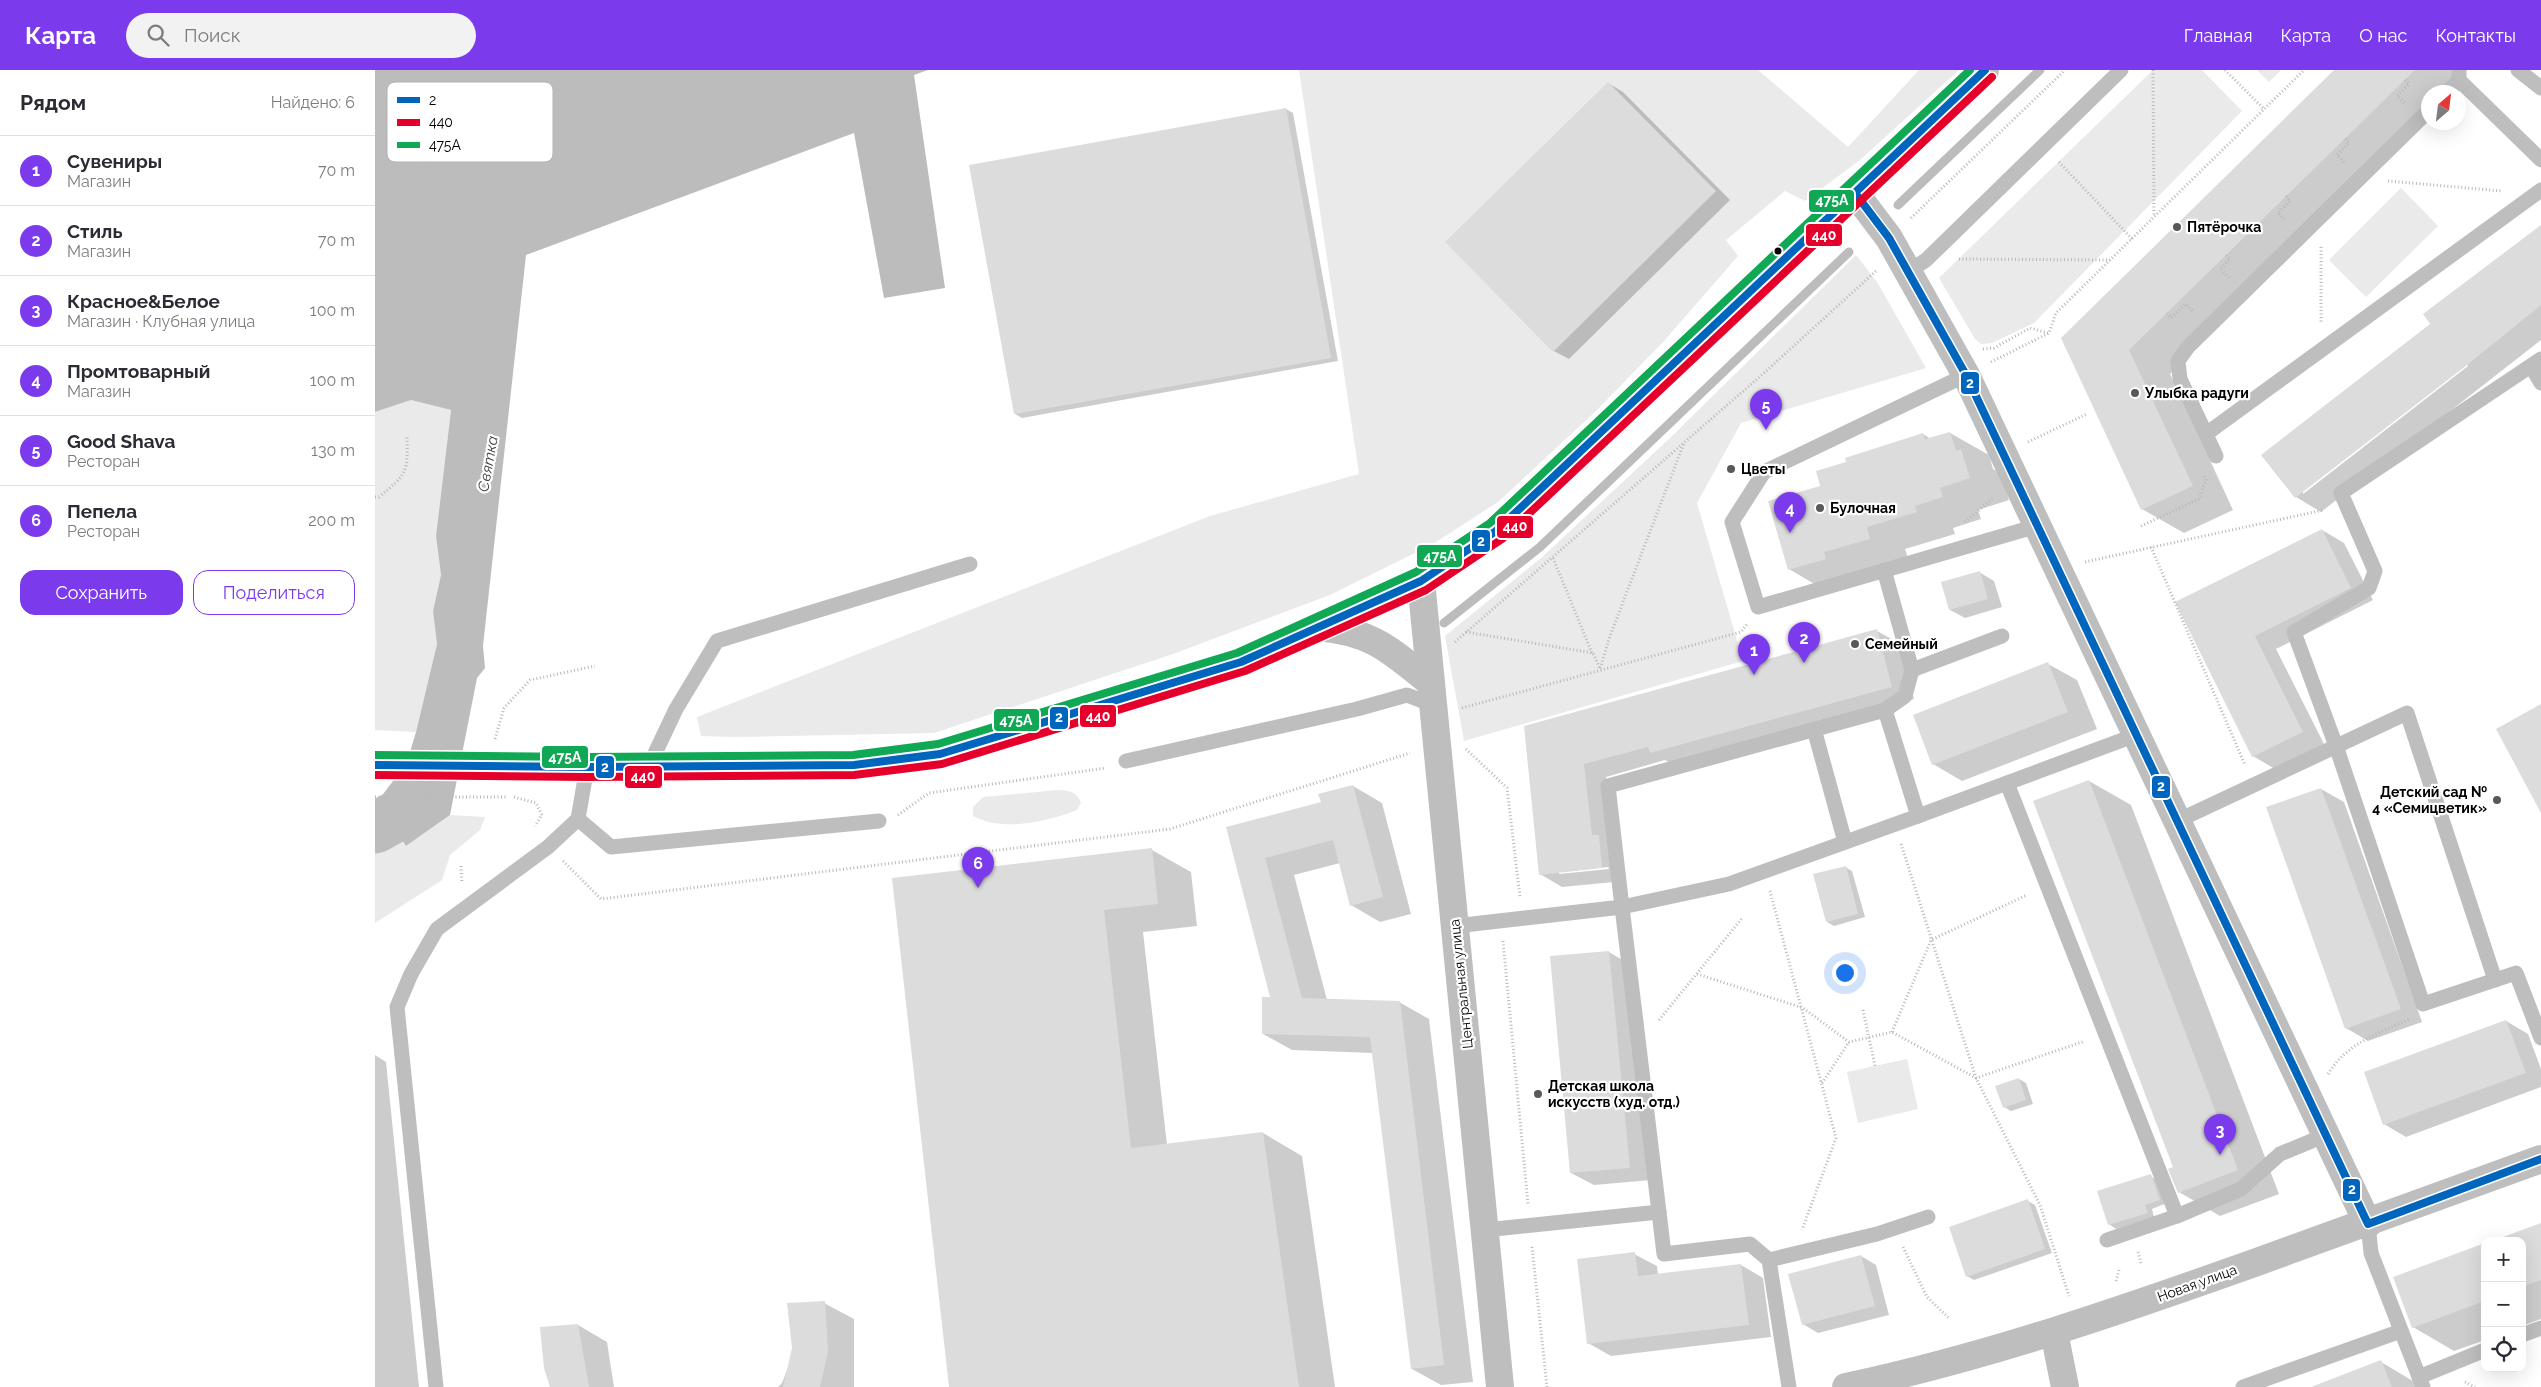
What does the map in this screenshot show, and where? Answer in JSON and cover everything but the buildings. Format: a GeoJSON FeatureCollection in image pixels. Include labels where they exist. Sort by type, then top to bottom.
{"type":"FeatureCollection","features":[{"type":"Feature","properties":{"kind":"main road"},"geometry":{"type":"LineString","coordinates":[[375,765],[587,767],[854,765],[941,754],[1241,662],[1421,581],[1496,531],[1985,70]]}},
{"type":"Feature","properties":{"kind":"street"},"geometry":{"type":"LineString","coordinates":[[1855,193],[1889,238],[1966,375],[2368,1224]]}},
{"type":"Feature","properties":{"kind":"street","name":"Центральная улица"},"geometry":{"type":"LineString","coordinates":[[1421,581],[1500,1387]]}},
{"type":"Feature","properties":{"kind":"street"},"geometry":{"type":"LineString","coordinates":[[1318,627],[1345,630],[1375,641],[1393,651],[1432,694]]}},
{"type":"Feature","properties":{"kind":"street","name":"Новая улица"},"geometry":{"type":"LineString","coordinates":[[1860,1386],[1917,1372],[2066,1328],[2368,1224],[2541,1158]]}},
{"type":"Feature","properties":{"kind":"street"},"geometry":{"type":"LineString","coordinates":[[2065,1387],[2066,1328]]}},
{"type":"Feature","properties":{"kind":"lane"},"geometry":{"type":"LineString","coordinates":[[1908,272],[1926,260],[2121,70]]}},
{"type":"Feature","properties":{"kind":"lane"},"geometry":{"type":"LineString","coordinates":[[2518,70],[2541,88]]}},
{"type":"Feature","properties":{"kind":"lane"},"geometry":{"type":"LineString","coordinates":[[2459,75],[2541,160]]}},
{"type":"Feature","properties":{"kind":"lane"},"geometry":{"type":"LineString","coordinates":[[2216,456],[2180,379],[2178,361],[2188,347],[2421,118]]}},
{"type":"Feature","properties":{"kind":"lane"},"geometry":{"type":"LineString","coordinates":[[2206,434],[2538,192]]}},
{"type":"Feature","properties":{"kind":"lane"},"geometry":{"type":"LineString","coordinates":[[2541,382],[2536,362],[2341,493],[2375,571],[2369,588],[2294,632],[2336,746],[2423,1004],[2517,973],[2541,1038]]}},
{"type":"Feature","properties":{"kind":"lane"},"geometry":{"type":"LineString","coordinates":[[1966,375],[1764,472],[1733,522],[1758,607],[2037,526]]}},
{"type":"Feature","properties":{"kind":"lane"},"geometry":{"type":"LineString","coordinates":[[649,766],[676,709],[717,641],[970,564]]}},
{"type":"Feature","properties":{"kind":"lane"},"geometry":{"type":"LineString","coordinates":[[1789,1387],[1769,1260],[1750,1244],[1664,1254],[1608,786],[1885,710],[1905,696],[1912,670],[1884,570]]}},
{"type":"Feature","properties":{"kind":"lane"},"geometry":{"type":"LineString","coordinates":[[1912,670],[2002,636]]}},
{"type":"Feature","properties":{"kind":"lane"},"geometry":{"type":"LineString","coordinates":[[1126,761],[1357,709],[1407,695],[1432,694]]}},
{"type":"Feature","properties":{"kind":"lane"},"geometry":{"type":"LineString","coordinates":[[1885,710],[1918,816]]}},
{"type":"Feature","properties":{"kind":"lane"},"geometry":{"type":"LineString","coordinates":[[2177,821],[2407,713],[2495,980]]}},
{"type":"Feature","properties":{"kind":"lane"},"geometry":{"type":"LineString","coordinates":[[1814,730],[1845,842]]}},
{"type":"Feature","properties":{"kind":"lane"},"geometry":{"type":"LineString","coordinates":[[1455,926],[1622,908],[1729,884],[2136,735]]}},
{"type":"Feature","properties":{"kind":"lane"},"geometry":{"type":"LineString","coordinates":[[436,1387],[397,1007],[411,974],[437,929],[548,847],[578,819],[587,767]]}},
{"type":"Feature","properties":{"kind":"lane"},"geometry":{"type":"LineString","coordinates":[[2007,783],[2177,1216]]}},
{"type":"Feature","properties":{"kind":"lane"},"geometry":{"type":"LineString","coordinates":[[578,819],[611,847],[879,821]]}},
{"type":"Feature","properties":{"kind":"lane"},"geometry":{"type":"LineString","coordinates":[[2107,1240],[2177,1216],[2241,1189],[2280,1154],[2326,1135]]}},
{"type":"Feature","properties":{"kind":"lane"},"geometry":{"type":"LineString","coordinates":[[1485,1230],[1659,1212]]}},
{"type":"Feature","properties":{"kind":"lane"},"geometry":{"type":"LineString","coordinates":[[1769,1260],[1894,1228],[1928,1217]]}},
{"type":"Feature","properties":{"kind":"lane"},"geometry":{"type":"LineString","coordinates":[[2368,1224],[2371,1253],[2421,1382],[2481,1352]]}},
{"type":"Feature","properties":{"kind":"lane"},"geometry":{"type":"LineString","coordinates":[[2526,1334],[2541,1328]]}},
{"type":"Feature","properties":{"kind":"lane"},"geometry":{"type":"LineString","coordinates":[[2243,1387],[2401,1331]]}},
{"type":"Feature","properties":{"kind":"path"},"geometry":{"type":"LineString","coordinates":[[1907,222],[2065,70]]}},
{"type":"Feature","properties":{"kind":"path"},"geometry":{"type":"LineString","coordinates":[[2153,70],[2155,216]]}},
{"type":"Feature","properties":{"kind":"path"},"geometry":{"type":"LineString","coordinates":[[2225,70],[2264,109]]}},
{"type":"Feature","properties":{"kind":"path"},"geometry":{"type":"LineString","coordinates":[[1966,375],[2049,333],[2056,313],[2304,70]]}},
{"type":"Feature","properties":{"kind":"path"},"geometry":{"type":"LineString","coordinates":[[2397,96],[2409,84],[2405,80]]}},
{"type":"Feature","properties":{"kind":"path"},"geometry":{"type":"LineString","coordinates":[[2337,155],[2349,143],[2345,138]]}},
{"type":"Feature","properties":{"kind":"path"},"geometry":{"type":"LineString","coordinates":[[2055,158],[2132,239]]}},
{"type":"Feature","properties":{"kind":"path"},"geometry":{"type":"LineString","coordinates":[[2360,178],[2538,192]]}},
{"type":"Feature","properties":{"kind":"path"},"geometry":{"type":"LineString","coordinates":[[2278,212],[2290,201],[2285,196]]}},
{"type":"Feature","properties":{"kind":"path"},"geometry":{"type":"LineString","coordinates":[[2321,216],[2321,350]]}},
{"type":"Feature","properties":{"kind":"path"},"geometry":{"type":"LineString","coordinates":[[1960,252],[1953,258],[2111,260]]}},
{"type":"Feature","properties":{"kind":"path"},"geometry":{"type":"LineString","coordinates":[[2220,269],[2230,259],[2226,255]]}},
{"type":"Feature","properties":{"kind":"path"},"geometry":{"type":"LineString","coordinates":[[1449,647],[1685,442],[1878,270]]}},
{"type":"Feature","properties":{"kind":"path"},"geometry":{"type":"LineString","coordinates":[[2167,313],[2171,318],[2185,304]]}},
{"type":"Feature","properties":{"kind":"path"},"geometry":{"type":"LineString","coordinates":[[1976,347],[1981,350],[1994,348],[2030,328],[2049,333]]}},
{"type":"Feature","properties":{"kind":"path"},"geometry":{"type":"LineString","coordinates":[[2003,454],[2087,414]]}},
{"type":"Feature","properties":{"kind":"path"},"geometry":{"type":"LineString","coordinates":[[2141,526],[2199,499],[2206,480],[2198,464],[2206,434]]}},
{"type":"Feature","properties":{"kind":"path"},"geometry":{"type":"LineString","coordinates":[[375,497],[379,497],[402,478],[408,463],[407,436]]}},
{"type":"Feature","properties":{"kind":"path"},"geometry":{"type":"LineString","coordinates":[[1600,669],[1610,636],[1685,442]]}},
{"type":"Feature","properties":{"kind":"path"},"geometry":{"type":"LineString","coordinates":[[2079,564],[2346,505]]}},
{"type":"Feature","properties":{"kind":"path"},"geometry":{"type":"LineString","coordinates":[[2151,547],[2254,786]]}},
{"type":"Feature","properties":{"kind":"path"},"geometry":{"type":"LineString","coordinates":[[1553,558],[1600,669]]}},
{"type":"Feature","properties":{"kind":"path"},"geometry":{"type":"LineString","coordinates":[[1461,708],[1741,632],[1758,607]]}},
{"type":"Feature","properties":{"kind":"path"},"geometry":{"type":"LineString","coordinates":[[1466,632],[1593,653]]}},
{"type":"Feature","properties":{"kind":"path"},"geometry":{"type":"LineString","coordinates":[[495,735],[504,708],[529,680],[595,666]]}},
{"type":"Feature","properties":{"kind":"path"},"geometry":{"type":"LineString","coordinates":[[375,797],[516,797],[535,803],[542,815],[533,833],[601,898],[1170,829],[1437,745],[1457,741],[1507,788],[1522,918]]}},
{"type":"Feature","properties":{"kind":"path"},"geometry":{"type":"LineString","coordinates":[[879,821],[898,815],[929,793],[1106,768],[1126,761]]}},
{"type":"Feature","properties":{"kind":"path"},"geometry":{"type":"LineString","coordinates":[[1894,824],[1976,1078],[2040,1205],[2066,1328]]}},
{"type":"Feature","properties":{"kind":"path"},"geometry":{"type":"LineString","coordinates":[[1765,871],[1803,1008],[1836,1138],[1793,1254]]}},
{"type":"Feature","properties":{"kind":"path"},"geometry":{"type":"LineString","coordinates":[[1891,1032],[1931,940],[2047,886]]}},
{"type":"Feature","properties":{"kind":"path"},"geometry":{"type":"LineString","coordinates":[[1638,1045],[1743,917]]}},
{"type":"Feature","properties":{"kind":"path"},"geometry":{"type":"LineString","coordinates":[[1501,921],[1547,1387]]}},
{"type":"Feature","properties":{"kind":"path"},"geometry":{"type":"LineString","coordinates":[[1697,974],[1803,1008],[1849,1042]]}},
{"type":"Feature","properties":{"kind":"path"},"geometry":{"type":"LineString","coordinates":[[2311,1104],[2333,1066],[2355,1044],[2411,1019],[2423,1004]]}},
{"type":"Feature","properties":{"kind":"path"},"geometry":{"type":"LineString","coordinates":[[1863,1010],[1875,1066]]}},
{"type":"Feature","properties":{"kind":"path"},"geometry":{"type":"LineString","coordinates":[[1822,1083],[1849,1042],[1891,1032],[1976,1078],[2105,1034]]}},
{"type":"Feature","properties":{"kind":"path"},"geometry":{"type":"LineString","coordinates":[[1894,1228],[1927,1297],[1950,1319]]}},
{"type":"Feature","properties":{"kind":"shaded area"},"geometry":{"type":"Polygon","coordinates":[[[1299,70],[1758,70],[1848,147],[1919,70],[1959,70],[1860,160],[1805,201],[1785,191],[1726,240],[1738,256],[1664,341],[1596,411],[1498,502],[1433,544],[1330,595],[1173,654],[934,733],[701,736],[697,717],[1210,516],[1359,474],[1299,70]]]}},
{"type":"Feature","properties":{"kind":"shaded area"},"geometry":{"type":"Polygon","coordinates":[[[2153,70],[2202,70],[2242,111],[2034,323],[1992,343],[1981,344],[1975,339],[1939,278],[2153,70]]]}},
{"type":"Feature","properties":{"kind":"shaded area"},"geometry":{"type":"Polygon","coordinates":[[[2257,70],[2281,70],[2269,82],[2257,70]]]}},
{"type":"Feature","properties":{"kind":"shaded area"},"geometry":{"type":"Polygon","coordinates":[[[2401,188],[2438,226],[2366,297],[2329,260],[2401,188]]]}},
{"type":"Feature","properties":{"kind":"shaded area"},"geometry":{"type":"Polygon","coordinates":[[[1856,255],[1877,282],[1926,368],[1741,423],[1697,503],[1743,661],[1464,741],[1445,636],[1541,558],[1670,438],[1856,255]]]}},
{"type":"Feature","properties":{"kind":"shaded area"},"geometry":{"type":"Polygon","coordinates":[[[411,400],[451,410],[436,536],[441,575],[433,611],[437,644],[416,732],[375,730],[375,412],[411,400]]]}},
{"type":"Feature","properties":{"kind":"shaded area"},"geometry":{"type":"Polygon","coordinates":[[[1058,790],[1069,791],[1077,796],[1081,803],[1077,810],[1025,824],[997,824],[973,816],[973,807],[983,797],[1058,790]]]}},
{"type":"Feature","properties":{"kind":"shaded area"},"geometry":{"type":"Polygon","coordinates":[[[450,815],[485,817],[480,830],[450,855],[442,880],[375,923],[375,817],[387,817],[406,846],[450,815]]]}},
{"type":"Feature","properties":{"kind":"shaded area"},"geometry":{"type":"Polygon","coordinates":[[[1907,1059],[1918,1109],[1858,1123],[1847,1072],[1907,1059]]]}},
{"type":"Feature","properties":{"kind":"water"},"geometry":{"type":"Polygon","coordinates":[[[375,70],[928,70],[914,75],[945,288],[884,298],[854,133],[526,255],[483,646],[485,668],[477,678],[450,815],[406,846],[387,817],[399,789],[416,732],[437,644],[433,611],[441,575],[436,536],[451,410],[411,400],[375,412],[375,70]]]}},
{"type":"Feature","properties":{"kind":"waterway"},"geometry":{"type":"LineString","coordinates":[[1898,205],[2040,70]]}},
{"type":"Feature","properties":{"kind":"waterway"},"geometry":{"type":"LineString","coordinates":[[1444,623],[1540,547],[1849,252]]}},
{"type":"Feature","properties":{"kind":"waterway","name":"Святка"},"geometry":{"type":"LineString","coordinates":[[375,828],[400,814],[435,768]]}},
{"type":"Feature","properties":{"kind":"transit line","name":"475А"},"geometry":{"type":"LineString","coordinates":[[375,755],[587,757],[853,755],[938,744],[1237,653],[1416,572],[1490,523],[1970,70]]}},
{"type":"Feature","properties":{"kind":"transit line","name":"2"},"geometry":{"type":"LineString","coordinates":[[375,765],[587,767],[854,765],[940,754],[1241,662],[1421,581],[1496,531],[1985,70]]}},
{"type":"Feature","properties":{"kind":"transit line","name":"440"},"geometry":{"type":"LineString","coordinates":[[375,775],[587,777],[854,775],[942,764],[1245,671],[1426,590],[1502,539],[1992,77]]}},
{"type":"Feature","properties":{"kind":"transit line","name":"2"},"geometry":{"type":"LineString","coordinates":[[1855,193],[1889,238],[1966,375],[2368,1224],[2541,1159]]}},
{"type":"Feature","properties":{"kind":"place","name":"Пятёрочка"},"geometry":{"type":"Point","coordinates":[2177,227]}},
{"type":"Feature","properties":{"kind":"place","name":"Улыбка радуги"},"geometry":{"type":"Point","coordinates":[2135,393]}},
{"type":"Feature","properties":{"kind":"place","name":"Good Shava"},"geometry":{"type":"Point","coordinates":[1766,430]}},
{"type":"Feature","properties":{"kind":"place","name":"Цветы"},"geometry":{"type":"Point","coordinates":[1731,469]}},
{"type":"Feature","properties":{"kind":"place","name":"Булочная"},"geometry":{"type":"Point","coordinates":[1820,508]}},
{"type":"Feature","properties":{"kind":"place","name":"Промтоварный"},"geometry":{"type":"Point","coordinates":[1790,533]}},
{"type":"Feature","properties":{"kind":"place","name":"Семейный"},"geometry":{"type":"Point","coordinates":[1855,644]}},
{"type":"Feature","properties":{"kind":"place","name":"Стиль"},"geometry":{"type":"Point","coordinates":[1804,663]}},
{"type":"Feature","properties":{"kind":"place","name":"Сувениры"},"geometry":{"type":"Point","coordinates":[1754,675]}},
{"type":"Feature","properties":{"kind":"place","name":"Детский сад № 4 «Семицветик»"},"geometry":{"type":"Point","coordinates":[2497,800]}},
{"type":"Feature","properties":{"kind":"place","name":"Пепела"},"geometry":{"type":"Point","coordinates":[978,888]}},
{"type":"Feature","properties":{"kind":"place","name":"Детская школа искусств (худ. отд.)"},"geometry":{"type":"Point","coordinates":[1538,1094]}},
{"type":"Feature","properties":{"kind":"place","name":"Красное&Белое"},"geometry":{"type":"Point","coordinates":[2220,1155]}}]}
